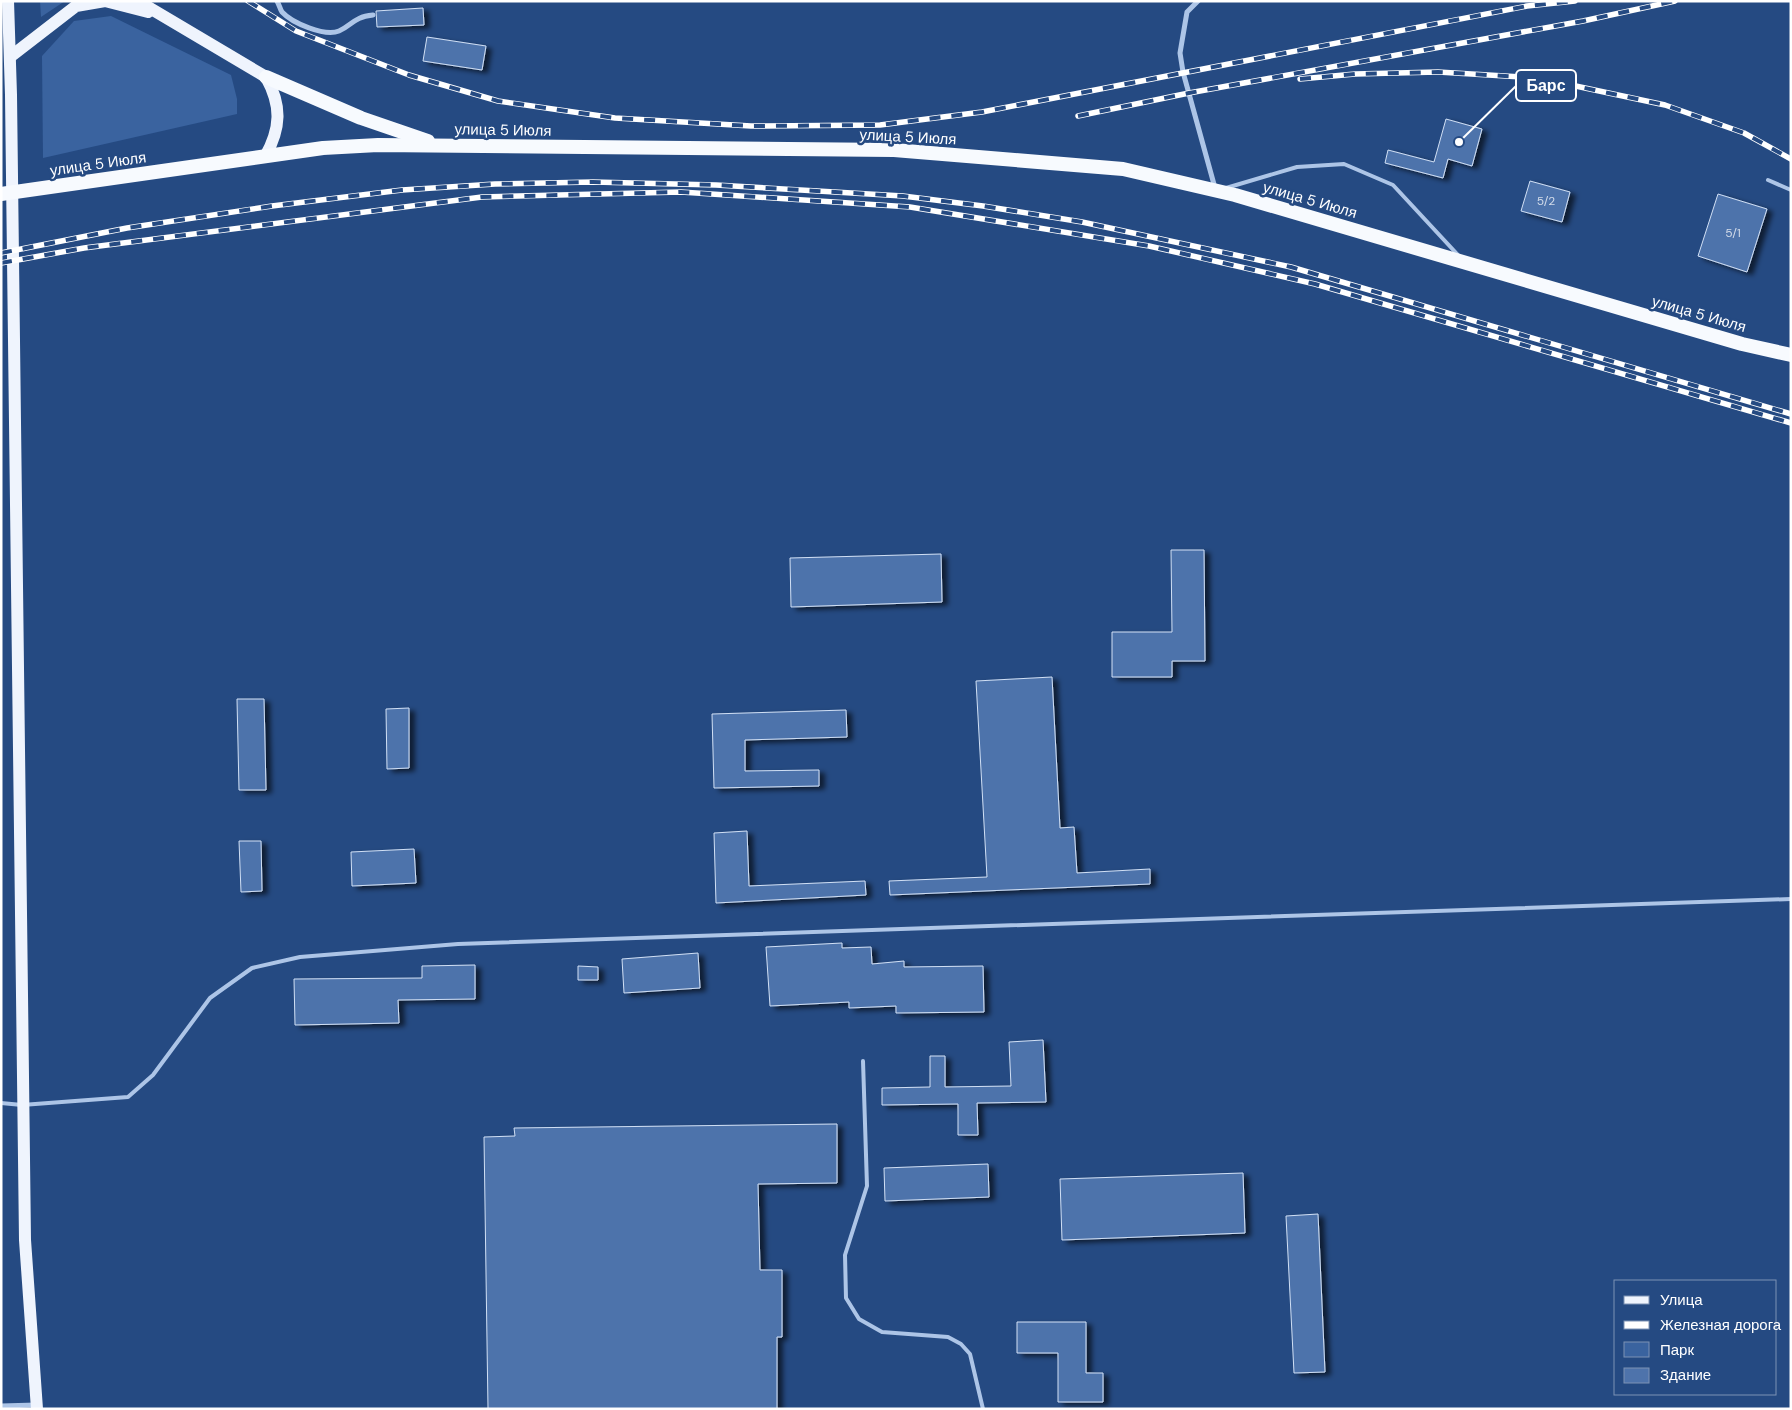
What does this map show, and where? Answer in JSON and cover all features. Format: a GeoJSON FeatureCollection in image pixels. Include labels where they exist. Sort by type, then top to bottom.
{"type":"FeatureCollection","features":[{"type":"Feature","properties":{"kind":"highway"},"geometry":{"type":"LineString","coordinates":[[266,77],[361,118],[446,146]]}},
{"type":"Feature","properties":{"kind":"highway","name":"улица 5 Июля"},"geometry":{"type":"LineString","coordinates":[[1,194],[264,157],[359,146],[894,150],[1124,169],[1216,191],[1742,344],[1791,355]]}},
{"type":"Feature","properties":{"kind":"main road"},"geometry":{"type":"LineString","coordinates":[[8,1],[11,95],[22,1105],[25,1240],[36,1407]]}},
{"type":"Feature","properties":{"kind":"main road"},"geometry":{"type":"LineString","coordinates":[[138,1],[266,77],[275,93],[277,123],[275,139],[264,157]]}},
{"type":"Feature","properties":{"kind":"main road"},"geometry":{"type":"LineString","coordinates":[[10,57],[76,6],[105,2],[158,14]]}},
{"type":"Feature","properties":{"kind":"main road"},"geometry":{"type":"LineString","coordinates":[[1,46],[10,57]]}},
{"type":"Feature","properties":{"kind":"street"},"geometry":{"type":"LineString","coordinates":[[277,1],[282,12],[299,24],[321,32],[338,32],[352,21],[373,15]]}},
{"type":"Feature","properties":{"kind":"street"},"geometry":{"type":"LineString","coordinates":[[1198,1],[1187,12],[1180,53],[1183,72],[1216,191]]}},
{"type":"Feature","properties":{"kind":"street"},"geometry":{"type":"LineString","coordinates":[[1,1406],[36,1407]]}},
{"type":"Feature","properties":{"kind":"lane"},"geometry":{"type":"LineString","coordinates":[[1216,191],[1297,167],[1344,164],[1393,184],[1465,262]]}},
{"type":"Feature","properties":{"kind":"lane"},"geometry":{"type":"LineString","coordinates":[[1768,180],[1791,190]]}},
{"type":"Feature","properties":{"kind":"lane"},"geometry":{"type":"LineString","coordinates":[[1,1104],[22,1105],[128,1097],[153,1075],[210,998],[252,968],[300,957],[458,944],[1791,899]]}},
{"type":"Feature","properties":{"kind":"lane"},"geometry":{"type":"LineString","coordinates":[[863,1060],[867,1186],[845,1255],[846,1298],[859,1319],[882,1332],[948,1337],[961,1344],[970,1354],[983,1409]]}},
{"type":"Feature","properties":{"kind":"green space"},"geometry":{"type":"Polygon","coordinates":[[[40,1],[65,1],[41,17],[40,1]]]}},
{"type":"Feature","properties":{"kind":"green space"},"geometry":{"type":"Polygon","coordinates":[[[111,16],[231,75],[237,99],[237,114],[43,158],[42,56],[74,21],[111,16]]]}},
{"type":"Feature","properties":{"kind":"building"},"geometry":{"type":"Polygon","coordinates":[[[423,8],[424,25],[377,27],[376,11],[423,8]]]}},
{"type":"Feature","properties":{"kind":"building"},"geometry":{"type":"Polygon","coordinates":[[[427,37],[486,46],[482,70],[423,61],[427,37]]]}},
{"type":"Feature","properties":{"kind":"building"},"geometry":{"type":"Polygon","coordinates":[[[1446,119],[1482,129],[1472,166],[1448,159],[1443,178],[1385,163],[1388,150],[1434,162],[1446,119]]]}},
{"type":"Feature","properties":{"kind":"building"},"geometry":{"type":"Polygon","coordinates":[[[1530,181],[1570,192],[1562,222],[1521,211],[1530,181]]]}},
{"type":"Feature","properties":{"kind":"building"},"geometry":{"type":"Polygon","coordinates":[[[1718,194],[1767,209],[1747,272],[1698,256],[1718,194]]]}},
{"type":"Feature","properties":{"kind":"building"},"geometry":{"type":"Polygon","coordinates":[[[1171,550],[1204,550],[1205,661],[1172,661],[1172,677],[1112,677],[1112,632],[1172,632],[1171,550]]]}},
{"type":"Feature","properties":{"kind":"building"},"geometry":{"type":"Polygon","coordinates":[[[941,554],[942,602],[791,607],[790,558],[941,554]]]}},
{"type":"Feature","properties":{"kind":"building"},"geometry":{"type":"Polygon","coordinates":[[[1052,677],[1060,828],[1074,827],[1077,873],[1150,869],[1150,884],[890,895],[889,881],[987,877],[976,681],[1052,677]]]}},
{"type":"Feature","properties":{"kind":"building"},"geometry":{"type":"Polygon","coordinates":[[[237,699],[264,699],[266,790],[239,790],[237,699]]]}},
{"type":"Feature","properties":{"kind":"building"},"geometry":{"type":"Polygon","coordinates":[[[409,708],[409,768],[387,769],[386,709],[409,708]]]}},
{"type":"Feature","properties":{"kind":"building"},"geometry":{"type":"Polygon","coordinates":[[[846,710],[847,737],[745,740],[745,771],[819,770],[819,786],[714,788],[712,714],[846,710]]]}},
{"type":"Feature","properties":{"kind":"building"},"geometry":{"type":"Polygon","coordinates":[[[747,831],[749,886],[865,881],[866,895],[716,903],[714,833],[747,831]]]}},
{"type":"Feature","properties":{"kind":"building"},"geometry":{"type":"Polygon","coordinates":[[[239,841],[261,841],[262,891],[241,892],[239,841]]]}},
{"type":"Feature","properties":{"kind":"building"},"geometry":{"type":"Polygon","coordinates":[[[414,849],[416,883],[352,886],[351,852],[414,849]]]}},
{"type":"Feature","properties":{"kind":"building"},"geometry":{"type":"Polygon","coordinates":[[[842,943],[842,948],[871,947],[872,964],[904,961],[904,967],[983,966],[984,1012],[896,1013],[896,1006],[849,1008],[849,1002],[770,1006],[766,947],[842,943]]]}},
{"type":"Feature","properties":{"kind":"building"},"geometry":{"type":"Polygon","coordinates":[[[698,953],[700,988],[624,993],[622,959],[698,953]]]}},
{"type":"Feature","properties":{"kind":"building"},"geometry":{"type":"Polygon","coordinates":[[[475,965],[475,999],[398,1000],[399,1023],[295,1025],[294,979],[422,978],[422,966],[475,965]]]}},
{"type":"Feature","properties":{"kind":"building"},"geometry":{"type":"Polygon","coordinates":[[[578,966],[598,967],[598,980],[578,980],[578,966]]]}},
{"type":"Feature","properties":{"kind":"building"},"geometry":{"type":"Polygon","coordinates":[[[1043,1040],[1046,1102],[977,1103],[978,1135],[958,1135],[958,1104],[882,1105],[882,1088],[930,1087],[930,1056],[945,1056],[945,1087],[1011,1086],[1009,1042],[1043,1040]]]}},
{"type":"Feature","properties":{"kind":"building"},"geometry":{"type":"Polygon","coordinates":[[[837,1124],[837,1183],[758,1184],[760,1270],[782,1270],[782,1337],[777,1337],[777,1409],[488,1409],[484,1137],[515,1136],[514,1128],[837,1124]]]}},
{"type":"Feature","properties":{"kind":"building"},"geometry":{"type":"Polygon","coordinates":[[[988,1164],[989,1197],[885,1201],[884,1168],[988,1164]]]}},
{"type":"Feature","properties":{"kind":"building"},"geometry":{"type":"Polygon","coordinates":[[[1243,1173],[1245,1233],[1062,1240],[1060,1179],[1243,1173]]]}},
{"type":"Feature","properties":{"kind":"building"},"geometry":{"type":"Polygon","coordinates":[[[1318,1214],[1325,1372],[1294,1373],[1286,1216],[1318,1214]]]}},
{"type":"Feature","properties":{"kind":"building"},"geometry":{"type":"Polygon","coordinates":[[[1017,1322],[1086,1322],[1086,1373],[1103,1373],[1103,1402],[1058,1402],[1058,1353],[1017,1353],[1017,1322]]]}},
{"type":"Feature","properties":{"kind":"railway"},"geometry":{"type":"LineString","coordinates":[[248,1],[296,31],[409,75],[498,101],[615,118],[751,126],[880,125],[982,112],[1527,6],[1575,1]]}},
{"type":"Feature","properties":{"kind":"railway"},"geometry":{"type":"LineString","coordinates":[[1078,116],[1189,93],[1583,21],[1675,1]]}},
{"type":"Feature","properties":{"kind":"railway"},"geometry":{"type":"LineString","coordinates":[[1300,79],[1355,74],[1438,72],[1538,78],[1665,105],[1744,133],[1791,159]]}},
{"type":"Feature","properties":{"kind":"railway"},"geometry":{"type":"LineString","coordinates":[[1,253],[127,228],[272,206],[402,190],[495,184],[593,182],[716,185],[903,196],[983,206],[1082,222],[1291,267],[1791,414]]}},
{"type":"Feature","properties":{"kind":"railway"},"geometry":{"type":"LineString","coordinates":[[1,263],[84,248],[482,197],[681,192],[910,207],[1149,246],[1315,284],[1791,423]]}},
{"type":"Feature","properties":{"kind":"place","name":"Барс"},"geometry":{"type":"Point","coordinates":[1459,142]}}]}
